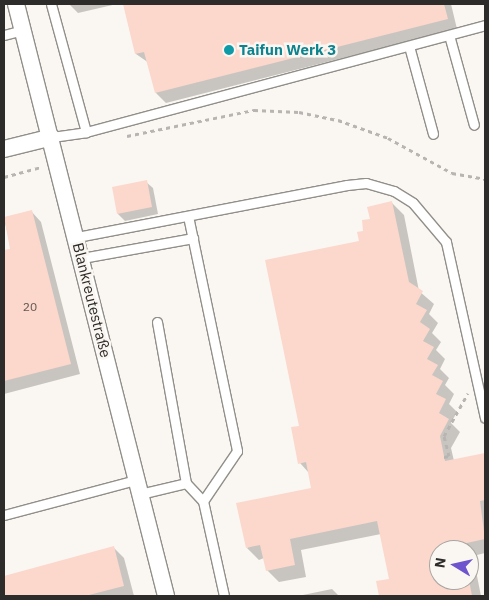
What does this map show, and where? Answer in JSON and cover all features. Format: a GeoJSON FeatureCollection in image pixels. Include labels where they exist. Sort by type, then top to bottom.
{"type":"FeatureCollection","features":[{"type":"Feature","properties":{"kind":"street","name":"Blankreutestraße"},"geometry":{"type":"LineString","coordinates":[[16,4],[52,137],[166,596]]}},
{"type":"Feature","properties":{"kind":"street"},"geometry":{"type":"LineString","coordinates":[[4,149],[52,137]]}},
{"type":"Feature","properties":{"kind":"lane"},"geometry":{"type":"LineString","coordinates":[[51,4],[86,132]]}},
{"type":"Feature","properties":{"kind":"lane"},"geometry":{"type":"LineString","coordinates":[[52,137],[86,132],[485,25]]}},
{"type":"Feature","properties":{"kind":"lane"},"geometry":{"type":"LineString","coordinates":[[4,35],[23,30]]}},
{"type":"Feature","properties":{"kind":"lane"},"geometry":{"type":"LineString","coordinates":[[449,35],[474,125]]}},
{"type":"Feature","properties":{"kind":"lane"},"geometry":{"type":"LineString","coordinates":[[409,46],[433,134]]}},
{"type":"Feature","properties":{"kind":"lane"},"geometry":{"type":"LineString","coordinates":[[76,237],[347,185],[366,183],[394,191],[412,203],[446,242],[485,418]]}},
{"type":"Feature","properties":{"kind":"lane"},"geometry":{"type":"LineString","coordinates":[[188,216],[237,452],[203,501]]}},
{"type":"Feature","properties":{"kind":"lane"},"geometry":{"type":"LineString","coordinates":[[82,258],[192,238]]}},
{"type":"Feature","properties":{"kind":"lane"},"geometry":{"type":"LineString","coordinates":[[157,322],[186,484],[203,501],[224,596]]}},
{"type":"Feature","properties":{"kind":"lane"},"geometry":{"type":"LineString","coordinates":[[469,390],[479,389]]}},
{"type":"Feature","properties":{"kind":"lane"},"geometry":{"type":"LineString","coordinates":[[4,515],[138,487],[167,488],[186,484]]}},
{"type":"Feature","properties":{"kind":"path"},"geometry":{"type":"LineString","coordinates":[[117,138],[254,110],[299,112],[338,120],[388,138],[452,173],[485,178]]}},
{"type":"Feature","properties":{"kind":"path"},"geometry":{"type":"LineString","coordinates":[[4,177],[58,163]]}},
{"type":"Feature","properties":{"kind":"path"},"geometry":{"type":"LineString","coordinates":[[444,457],[448,456],[444,436],[469,390]]}},
{"type":"Feature","properties":{"kind":"building","name":"Taifun Werk 3"},"geometry":{"type":"Polygon","coordinates":[[[123,4],[444,4],[448,19],[155,93],[144,52],[135,54],[123,4]]]}},
{"type":"Feature","properties":{"kind":"building"},"geometry":{"type":"Polygon","coordinates":[[[147,180],[152,207],[117,214],[112,187],[147,180]]]}},
{"type":"Feature","properties":{"kind":"building"},"geometry":{"type":"Polygon","coordinates":[[[392,201],[409,282],[423,291],[416,304],[427,310],[420,322],[430,329],[423,341],[434,347],[427,359],[438,365],[432,375],[443,381],[436,394],[446,399],[439,413],[449,419],[440,436],[445,461],[485,453],[485,500],[480,501],[485,539],[429,540],[429,590],[471,590],[472,596],[379,596],[376,581],[389,579],[377,521],[290,539],[295,565],[266,571],[260,545],[246,548],[236,503],[311,488],[306,462],[298,464],[291,427],[299,426],[265,260],[359,241],[357,232],[363,231],[362,220],[370,219],[367,207],[392,201]]]}},
{"type":"Feature","properties":{"kind":"building"},"geometry":{"type":"Polygon","coordinates":[[[32,210],[71,364],[4,381],[4,250],[10,249],[4,217],[32,210]]]}},
{"type":"Feature","properties":{"kind":"building"},"geometry":{"type":"Polygon","coordinates":[[[114,546],[124,586],[85,596],[4,596],[4,576],[114,546]]]}},
{"type":"Feature","properties":{"kind":"place","name":"Taifun Werk 3"},"geometry":{"type":"Point","coordinates":[229,50]}}]}
